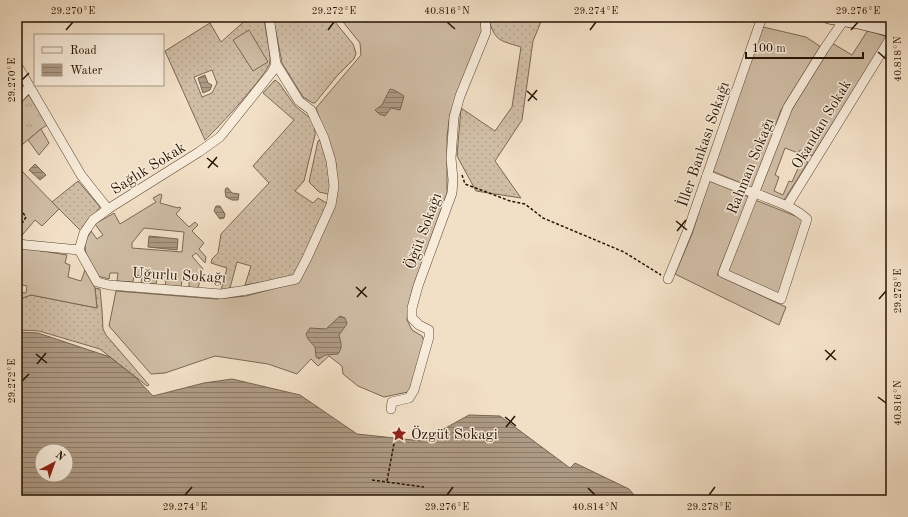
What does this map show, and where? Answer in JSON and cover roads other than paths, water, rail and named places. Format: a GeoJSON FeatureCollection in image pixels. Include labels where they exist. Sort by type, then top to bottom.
{"type":"FeatureCollection","features":[{"type":"Feature","properties":{"kind":"street","name":"Uğurlu Sokağı"},"geometry":{"type":"LineString","coordinates":[[79,250],[96,282],[109,285],[221,294],[296,279],[308,258],[331,204],[334,186],[331,162],[324,138],[311,110],[299,101],[276,64],[269,17]]}},
{"type":"Feature","properties":{"kind":"street","name":"Öğüt Sokağı"},"geometry":{"type":"LineString","coordinates":[[391,409],[392,402],[409,398],[414,390],[429,337],[429,330],[419,325],[412,318],[412,308],[418,286],[452,193],[453,180],[451,158],[454,117],[460,96],[486,32],[485,17]]}},
{"type":"Feature","properties":{"kind":"street","name":"İller Bankası Sokağı"},"geometry":{"type":"LineString","coordinates":[[668,279],[688,230],[762,17]]}},
{"type":"Feature","properties":{"kind":"street"},"geometry":{"type":"LineString","coordinates":[[829,17],[891,30]]}},
{"type":"Feature","properties":{"kind":"street"},"geometry":{"type":"LineString","coordinates":[[867,17],[891,24]]}},
{"type":"Feature","properties":{"kind":"street","name":"Rahman Sokağı"},"geometry":{"type":"LineString","coordinates":[[787,206],[800,212],[808,219],[781,299],[723,273],[788,107],[844,20]]}},
{"type":"Feature","properties":{"kind":"street","name":"Okandan Sokak"},"geometry":{"type":"LineString","coordinates":[[787,206],[891,37]]}},
{"type":"Feature","properties":{"kind":"street","name":"Sağlık Sokak"},"geometry":{"type":"LineString","coordinates":[[79,250],[84,233],[93,220],[220,137],[272,72],[276,64]]}},
{"type":"Feature","properties":{"kind":"street"},"geometry":{"type":"LineString","coordinates":[[17,65],[81,175],[108,209]]}},
{"type":"Feature","properties":{"kind":"street"},"geometry":{"type":"LineString","coordinates":[[17,100],[29,87]]}},
{"type":"Feature","properties":{"kind":"street"},"geometry":{"type":"LineString","coordinates":[[707,175],[787,206]]}},
{"type":"Feature","properties":{"kind":"street"},"geometry":{"type":"LineString","coordinates":[[17,244],[79,250]]}},
{"type":"Feature","properties":{"kind":"water"},"geometry":{"type":"Polygon","coordinates":[[[205,75],[208,83],[212,85],[210,90],[203,93],[198,78],[205,75]]]}},
{"type":"Feature","properties":{"kind":"water"},"geometry":{"type":"Polygon","coordinates":[[[390,89],[404,96],[400,110],[391,108],[385,116],[379,114],[375,110],[382,105],[390,89]]]}},
{"type":"Feature","properties":{"kind":"water"},"geometry":{"type":"Polygon","coordinates":[[[35,164],[46,175],[40,180],[29,170],[35,164]]]}},
{"type":"Feature","properties":{"kind":"water"},"geometry":{"type":"Polygon","coordinates":[[[226,188],[228,188],[232,193],[239,194],[238,200],[232,200],[226,197],[226,188]]]}},
{"type":"Feature","properties":{"kind":"water"},"geometry":{"type":"Polygon","coordinates":[[[216,206],[220,206],[225,214],[224,218],[220,219],[214,211],[216,206]]]}},
{"type":"Feature","properties":{"kind":"water"},"geometry":{"type":"Polygon","coordinates":[[[149,236],[178,239],[177,250],[148,247],[149,236]]]}},
{"type":"Feature","properties":{"kind":"water"},"geometry":{"type":"Polygon","coordinates":[[[340,316],[345,318],[347,324],[339,335],[341,345],[340,352],[338,354],[325,355],[319,359],[316,357],[315,347],[308,339],[306,334],[310,328],[326,329],[340,316]]]}},
{"type":"Feature","properties":{"kind":"water"},"geometry":{"type":"Polygon","coordinates":[[[17,332],[38,333],[110,357],[135,377],[153,396],[204,383],[232,379],[300,395],[357,434],[422,441],[469,415],[500,416],[570,468],[575,463],[629,489],[638,500],[17,500],[17,332]]]}},
{"type":"Feature","properties":{"kind":"place","name":"Özgüt Sokagi"},"geometry":{"type":"Point","coordinates":[399,434]}}]}
